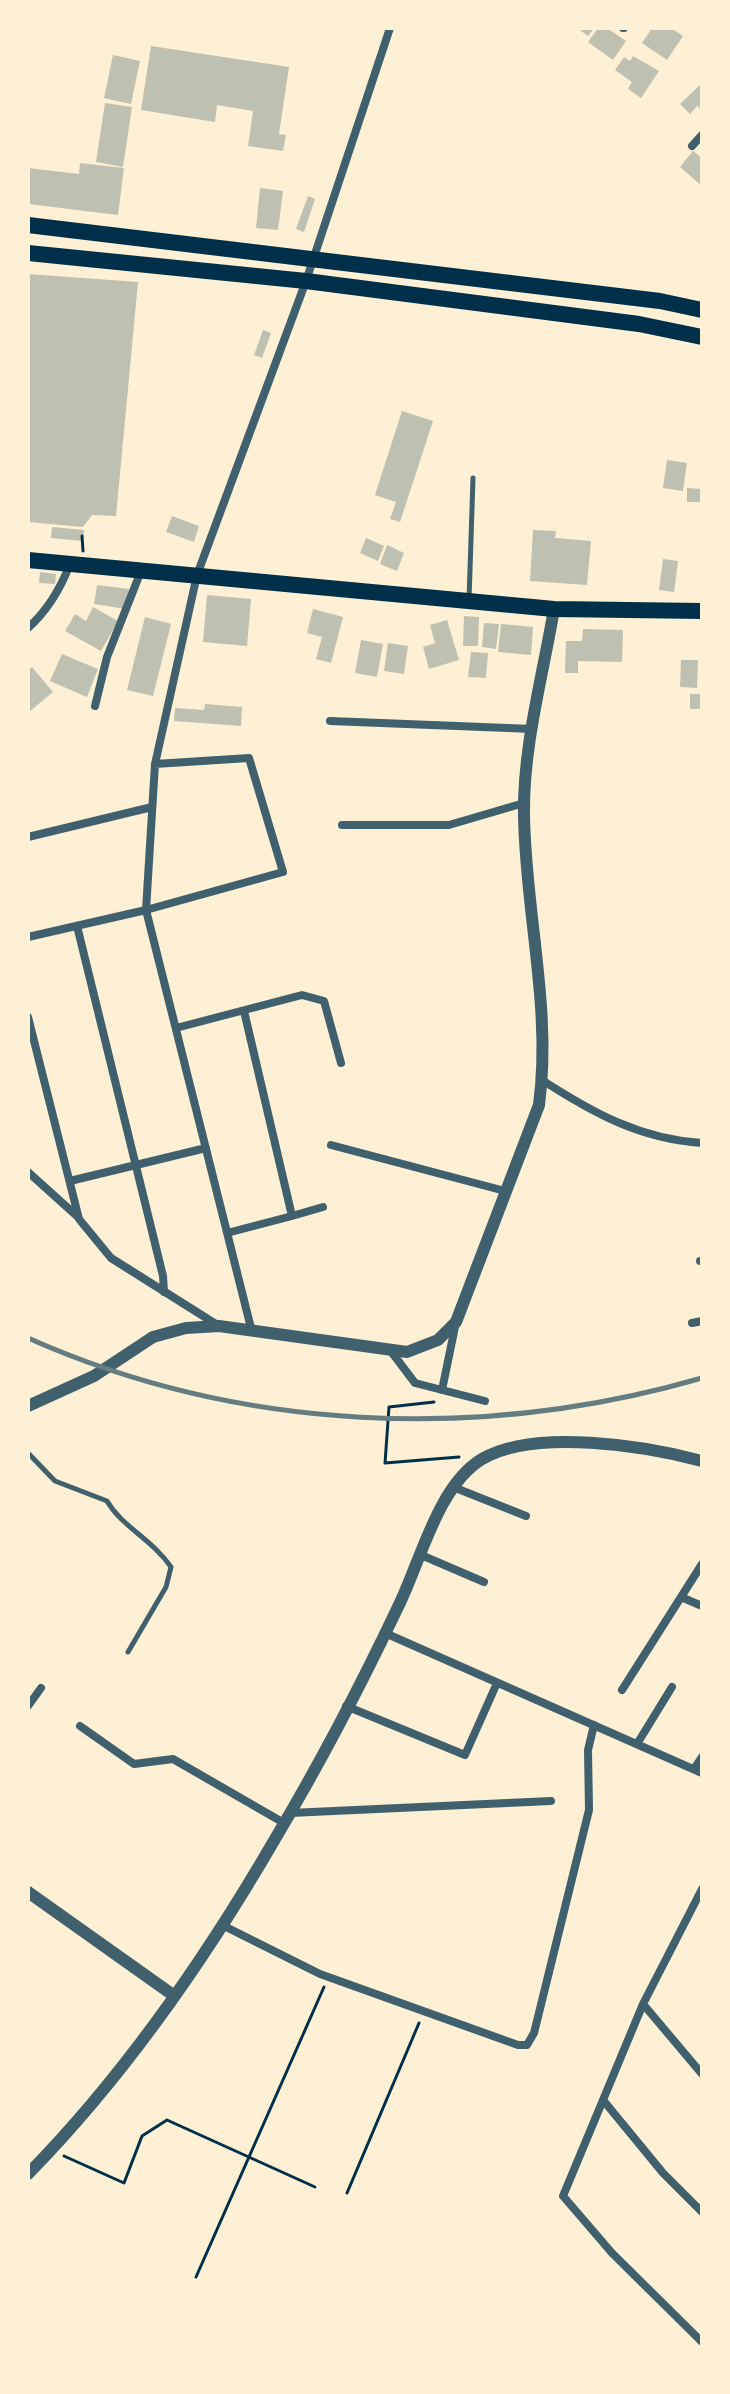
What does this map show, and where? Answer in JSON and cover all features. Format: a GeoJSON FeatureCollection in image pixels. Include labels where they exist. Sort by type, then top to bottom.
{"type":"FeatureCollection","features":[{"type":"Feature","properties":{"kind":"highway"},"geometry":{"type":"LineString","coordinates":[[28,225],[660,301],[702,310]]}},
{"type":"Feature","properties":{"kind":"highway"},"geometry":{"type":"LineString","coordinates":[[28,253],[306,281],[639,324],[702,337]]}},
{"type":"Feature","properties":{"kind":"highway"},"geometry":{"type":"LineString","coordinates":[[28,560],[76,559],[141,571],[554,609],[702,611]]}},
{"type":"Feature","properties":{"kind":"street"},"geometry":{"type":"LineString","coordinates":[[252,1333],[146,910],[155,764],[197,575],[306,281],[390,28]]}},
{"type":"Feature","properties":{"kind":"street"},"geometry":{"type":"LineString","coordinates":[[692,146],[702,135]]}},
{"type":"Feature","properties":{"kind":"street"},"geometry":{"type":"LineString","coordinates":[[28,628],[43,614],[76,559]]}},
{"type":"Feature","properties":{"kind":"street"},"geometry":{"type":"LineString","coordinates":[[95,706],[107,657],[141,571]]}},
{"type":"Feature","properties":{"kind":"street"},"geometry":{"type":"LineString","coordinates":[[442,1390],[456,1322],[539,1105],[542,1080],[524,803],[533,729],[554,609]]}},
{"type":"Feature","properties":{"kind":"street"},"geometry":{"type":"LineString","coordinates":[[330,721],[533,729]]}},
{"type":"Feature","properties":{"kind":"street"},"geometry":{"type":"LineString","coordinates":[[28,937],[146,910],[283,872],[249,758],[155,764]]}},
{"type":"Feature","properties":{"kind":"street"},"geometry":{"type":"LineString","coordinates":[[342,825],[449,825],[524,803]]}},
{"type":"Feature","properties":{"kind":"street"},"geometry":{"type":"LineString","coordinates":[[28,837],[152,807]]}},
{"type":"Feature","properties":{"kind":"street"},"geometry":{"type":"LineString","coordinates":[[77,926],[163,1276],[164,1292]]}},
{"type":"Feature","properties":{"kind":"street"},"geometry":{"type":"LineString","coordinates":[[176,1028],[302,995],[324,1001],[341,1063]]}},
{"type":"Feature","properties":{"kind":"street"},"geometry":{"type":"LineString","coordinates":[[244,1011],[292,1216]]}},
{"type":"Feature","properties":{"kind":"street"},"geometry":{"type":"LineString","coordinates":[[28,1017],[79,1219]]}},
{"type":"Feature","properties":{"kind":"street"},"geometry":{"type":"LineString","coordinates":[[542,1080],[596,1115],[634,1132],[702,1143]]}},
{"type":"Feature","properties":{"kind":"street"},"geometry":{"type":"LineString","coordinates":[[331,1145],[505,1191]]}},
{"type":"Feature","properties":{"kind":"street"},"geometry":{"type":"LineString","coordinates":[[70,1181],[206,1148]]}},
{"type":"Feature","properties":{"kind":"street"},"geometry":{"type":"LineString","coordinates":[[28,1172],[79,1219],[111,1258],[219,1326]]}},
{"type":"Feature","properties":{"kind":"street"},"geometry":{"type":"LineString","coordinates":[[227,1233],[323,1207]]}},
{"type":"Feature","properties":{"kind":"street"},"geometry":{"type":"LineString","coordinates":[[28,1406],[94,1376],[153,1337],[186,1328],[219,1326],[252,1333],[407,1352],[438,1340],[456,1322]]}},
{"type":"Feature","properties":{"kind":"street"},"geometry":{"type":"LineString","coordinates":[[389,1349],[415,1383],[485,1401]]}},
{"type":"Feature","properties":{"kind":"street"},"geometry":{"type":"LineString","coordinates":[[28,2174],[98,2100],[222,1925],[287,1818],[385,1633],[453,1487],[484,1458],[537,1445],[609,1443],[656,1449],[702,1461]]}},
{"type":"Feature","properties":{"kind":"street"},"geometry":{"type":"LineString","coordinates":[[453,1487],[526,1516]]}},
{"type":"Feature","properties":{"kind":"street"},"geometry":{"type":"LineString","coordinates":[[421,1555],[484,1582]]}},
{"type":"Feature","properties":{"kind":"street"},"geometry":{"type":"LineString","coordinates":[[622,1690],[702,1564]]}},
{"type":"Feature","properties":{"kind":"street"},"geometry":{"type":"LineString","coordinates":[[681,1597],[702,1606]]}},
{"type":"Feature","properties":{"kind":"street"},"geometry":{"type":"LineString","coordinates":[[385,1633],[698,1771],[702,1757]]}},
{"type":"Feature","properties":{"kind":"street"},"geometry":{"type":"LineString","coordinates":[[346,1706],[465,1755],[497,1683]]}},
{"type":"Feature","properties":{"kind":"street"},"geometry":{"type":"LineString","coordinates":[[637,1744],[672,1687]]}},
{"type":"Feature","properties":{"kind":"street"},"geometry":{"type":"LineString","coordinates":[[28,1706],[41,1688]]}},
{"type":"Feature","properties":{"kind":"street"},"geometry":{"type":"LineString","coordinates":[[222,1925],[329,1976],[423,2013],[518,2045],[527,2045],[534,2033],[589,1810],[588,1750],[594,1725]]}},
{"type":"Feature","properties":{"kind":"street"},"geometry":{"type":"LineString","coordinates":[[80,1726],[134,1764],[173,1759],[287,1818],[551,1801]]}},
{"type":"Feature","properties":{"kind":"street"},"geometry":{"type":"LineString","coordinates":[[702,1889],[643,2004],[563,2196],[612,2253],[702,2342]]}},
{"type":"Feature","properties":{"kind":"street"},"geometry":{"type":"LineString","coordinates":[[28,1892],[173,1995]]}},
{"type":"Feature","properties":{"kind":"street"},"geometry":{"type":"LineString","coordinates":[[643,2004],[702,2074]]}},
{"type":"Feature","properties":{"kind":"street"},"geometry":{"type":"LineString","coordinates":[[603,2100],[663,2173],[702,2212]]}},
{"type":"Feature","properties":{"kind":"lane"},"geometry":{"type":"LineString","coordinates":[[469,601],[473,478]]}},
{"type":"Feature","properties":{"kind":"lane"},"geometry":{"type":"LineString","coordinates":[[28,1453],[55,1481],[107,1501],[115,1516],[158,1547],[171,1567],[166,1587],[128,1652]]}},
{"type":"Feature","properties":{"kind":"path"},"geometry":{"type":"LineString","coordinates":[[76,559],[82,536]]}},
{"type":"Feature","properties":{"kind":"path"},"geometry":{"type":"LineString","coordinates":[[443,1460],[385,1463],[389,1407],[446,1401]]}},
{"type":"Feature","properties":{"kind":"path"},"geometry":{"type":"LineString","coordinates":[[196,2277],[329,1976]]}},
{"type":"Feature","properties":{"kind":"path"},"geometry":{"type":"LineString","coordinates":[[347,2193],[423,2013]]}},
{"type":"Feature","properties":{"kind":"path"},"geometry":{"type":"LineString","coordinates":[[50,2151],[124,2183],[142,2136],[167,2120],[315,2187]]}},
{"type":"Feature","properties":{"kind":"building"},"geometry":{"type":"Polygon","coordinates":[[[577,28],[594,28],[588,36],[577,28]]]}},
{"type":"Feature","properties":{"kind":"building"},"geometry":{"type":"Polygon","coordinates":[[[598,28],[607,28],[626,41],[613,60],[588,42],[598,28]]]}},
{"type":"Feature","properties":{"kind":"building"},"geometry":{"type":"Polygon","coordinates":[[[652,28],[671,28],[683,36],[667,60],[642,43],[652,28]]]}},
{"type":"Feature","properties":{"kind":"building"},"geometry":{"type":"Polygon","coordinates":[[[151,46],[289,67],[279,134],[286,135],[283,151],[248,146],[253,111],[217,105],[215,122],[141,110],[151,46]]]}},
{"type":"Feature","properties":{"kind":"building"},"geometry":{"type":"Polygon","coordinates":[[[113,55],[140,61],[131,104],[104,98],[113,55]]]}},
{"type":"Feature","properties":{"kind":"building"},"geometry":{"type":"Polygon","coordinates":[[[633,56],[659,71],[641,98],[628,89],[632,82],[615,70],[624,57],[630,61],[633,56]]]}},
{"type":"Feature","properties":{"kind":"building"},"geometry":{"type":"Polygon","coordinates":[[[700,85],[702,110],[697,106],[690,114],[680,104],[700,85]]]}},
{"type":"Feature","properties":{"kind":"building"},"geometry":{"type":"Polygon","coordinates":[[[105,103],[132,107],[123,167],[96,162],[105,103]]]}},
{"type":"Feature","properties":{"kind":"building"},"geometry":{"type":"Polygon","coordinates":[[[693,151],[702,158],[702,186],[680,167],[693,151]]]}},
{"type":"Feature","properties":{"kind":"building"},"geometry":{"type":"Polygon","coordinates":[[[80,163],[124,168],[118,215],[28,204],[28,168],[79,174],[80,163]]]}},
{"type":"Feature","properties":{"kind":"building"},"geometry":{"type":"Polygon","coordinates":[[[260,188],[283,191],[278,230],[256,228],[260,188]]]}},
{"type":"Feature","properties":{"kind":"building"},"geometry":{"type":"Polygon","coordinates":[[[308,196],[315,199],[304,232],[296,229],[308,196]]]}},
{"type":"Feature","properties":{"kind":"building"},"geometry":{"type":"Polygon","coordinates":[[[28,274],[138,282],[116,516],[92,515],[83,527],[28,522],[28,274]]]}},
{"type":"Feature","properties":{"kind":"building"},"geometry":{"type":"Polygon","coordinates":[[[263,330],[271,333],[262,358],[254,355],[263,330]]]}},
{"type":"Feature","properties":{"kind":"building"},"geometry":{"type":"Polygon","coordinates":[[[402,411],[433,421],[400,522],[390,519],[396,502],[375,495],[402,411]]]}},
{"type":"Feature","properties":{"kind":"building"},"geometry":{"type":"Polygon","coordinates":[[[667,460],[687,463],[683,491],[663,488],[667,460]]]}},
{"type":"Feature","properties":{"kind":"building"},"geometry":{"type":"Polygon","coordinates":[[[687,488],[702,489],[702,502],[687,502],[687,488]]]}},
{"type":"Feature","properties":{"kind":"building"},"geometry":{"type":"Polygon","coordinates":[[[172,516],[199,526],[194,542],[166,532],[172,516]]]}},
{"type":"Feature","properties":{"kind":"building"},"geometry":{"type":"Polygon","coordinates":[[[52,527],[84,530],[83,541],[51,538],[52,527]]]}},
{"type":"Feature","properties":{"kind":"building"},"geometry":{"type":"Polygon","coordinates":[[[533,530],[556,531],[555,538],[591,541],[587,585],[530,581],[533,530]]]}},
{"type":"Feature","properties":{"kind":"building"},"geometry":{"type":"Polygon","coordinates":[[[366,538],[384,546],[378,561],[360,553],[366,538]]]}},
{"type":"Feature","properties":{"kind":"building"},"geometry":{"type":"Polygon","coordinates":[[[387,545],[404,553],[397,571],[380,564],[387,545]]]}},
{"type":"Feature","properties":{"kind":"building"},"geometry":{"type":"Polygon","coordinates":[[[663,559],[678,561],[674,592],[659,590],[663,559]]]}},
{"type":"Feature","properties":{"kind":"building"},"geometry":{"type":"Polygon","coordinates":[[[40,572],[56,574],[55,584],[39,583],[40,572]]]}},
{"type":"Feature","properties":{"kind":"building"},"geometry":{"type":"Polygon","coordinates":[[[97,585],[129,589],[126,609],[94,604],[97,585]]]}},
{"type":"Feature","properties":{"kind":"building"},"geometry":{"type":"Polygon","coordinates":[[[207,595],[251,599],[247,646],[203,642],[207,595]]]}},
{"type":"Feature","properties":{"kind":"building"},"geometry":{"type":"Polygon","coordinates":[[[93,607],[118,621],[101,651],[65,631],[75,614],[86,621],[93,607]]]}},
{"type":"Feature","properties":{"kind":"building"},"geometry":{"type":"Polygon","coordinates":[[[313,609],[343,617],[331,663],[316,659],[322,637],[307,633],[313,609]]]}},
{"type":"Feature","properties":{"kind":"building"},"geometry":{"type":"Polygon","coordinates":[[[464,616],[479,617],[478,646],[463,646],[464,616]]]}},
{"type":"Feature","properties":{"kind":"building"},"geometry":{"type":"Polygon","coordinates":[[[145,617],[171,624],[153,696],[127,690],[145,617]]]}},
{"type":"Feature","properties":{"kind":"building"},"geometry":{"type":"Polygon","coordinates":[[[447,620],[459,660],[429,669],[423,647],[435,643],[430,625],[447,620]]]}},
{"type":"Feature","properties":{"kind":"building"},"geometry":{"type":"Polygon","coordinates":[[[484,623],[499,624],[496,649],[482,647],[484,623]]]}},
{"type":"Feature","properties":{"kind":"building"},"geometry":{"type":"Polygon","coordinates":[[[501,624],[533,627],[531,655],[498,652],[501,624]]]}},
{"type":"Feature","properties":{"kind":"building"},"geometry":{"type":"Polygon","coordinates":[[[583,629],[623,630],[622,662],[578,661],[578,673],[565,673],[566,641],[582,641],[583,629]]]}},
{"type":"Feature","properties":{"kind":"building"},"geometry":{"type":"Polygon","coordinates":[[[361,640],[383,644],[377,677],[355,673],[361,640]]]}},
{"type":"Feature","properties":{"kind":"building"},"geometry":{"type":"Polygon","coordinates":[[[388,643],[408,646],[404,674],[384,671],[388,643]]]}},
{"type":"Feature","properties":{"kind":"building"},"geometry":{"type":"Polygon","coordinates":[[[471,652],[488,653],[486,678],[468,677],[471,652]]]}},
{"type":"Feature","properties":{"kind":"building"},"geometry":{"type":"Polygon","coordinates":[[[62,654],[98,669],[87,697],[50,681],[62,654]]]}},
{"type":"Feature","properties":{"kind":"building"},"geometry":{"type":"Polygon","coordinates":[[[681,660],[698,660],[697,688],[680,687],[681,660]]]}},
{"type":"Feature","properties":{"kind":"building"},"geometry":{"type":"Polygon","coordinates":[[[32,667],[53,692],[29,712],[28,670],[32,667]]]}},
{"type":"Feature","properties":{"kind":"building"},"geometry":{"type":"Polygon","coordinates":[[[690,694],[702,694],[702,709],[690,709],[690,694]]]}},
{"type":"Feature","properties":{"kind":"building"},"geometry":{"type":"Polygon","coordinates":[[[205,704],[242,707],[241,726],[174,721],[175,708],[204,710],[205,704]]]}},
{"type":"Feature","properties":{"kind":"railway"},"geometry":{"type":"LineString","coordinates":[[28,1338],[108,1369],[191,1393],[276,1409],[361,1417],[447,1418],[533,1412],[618,1399],[702,1378]]}}]}
